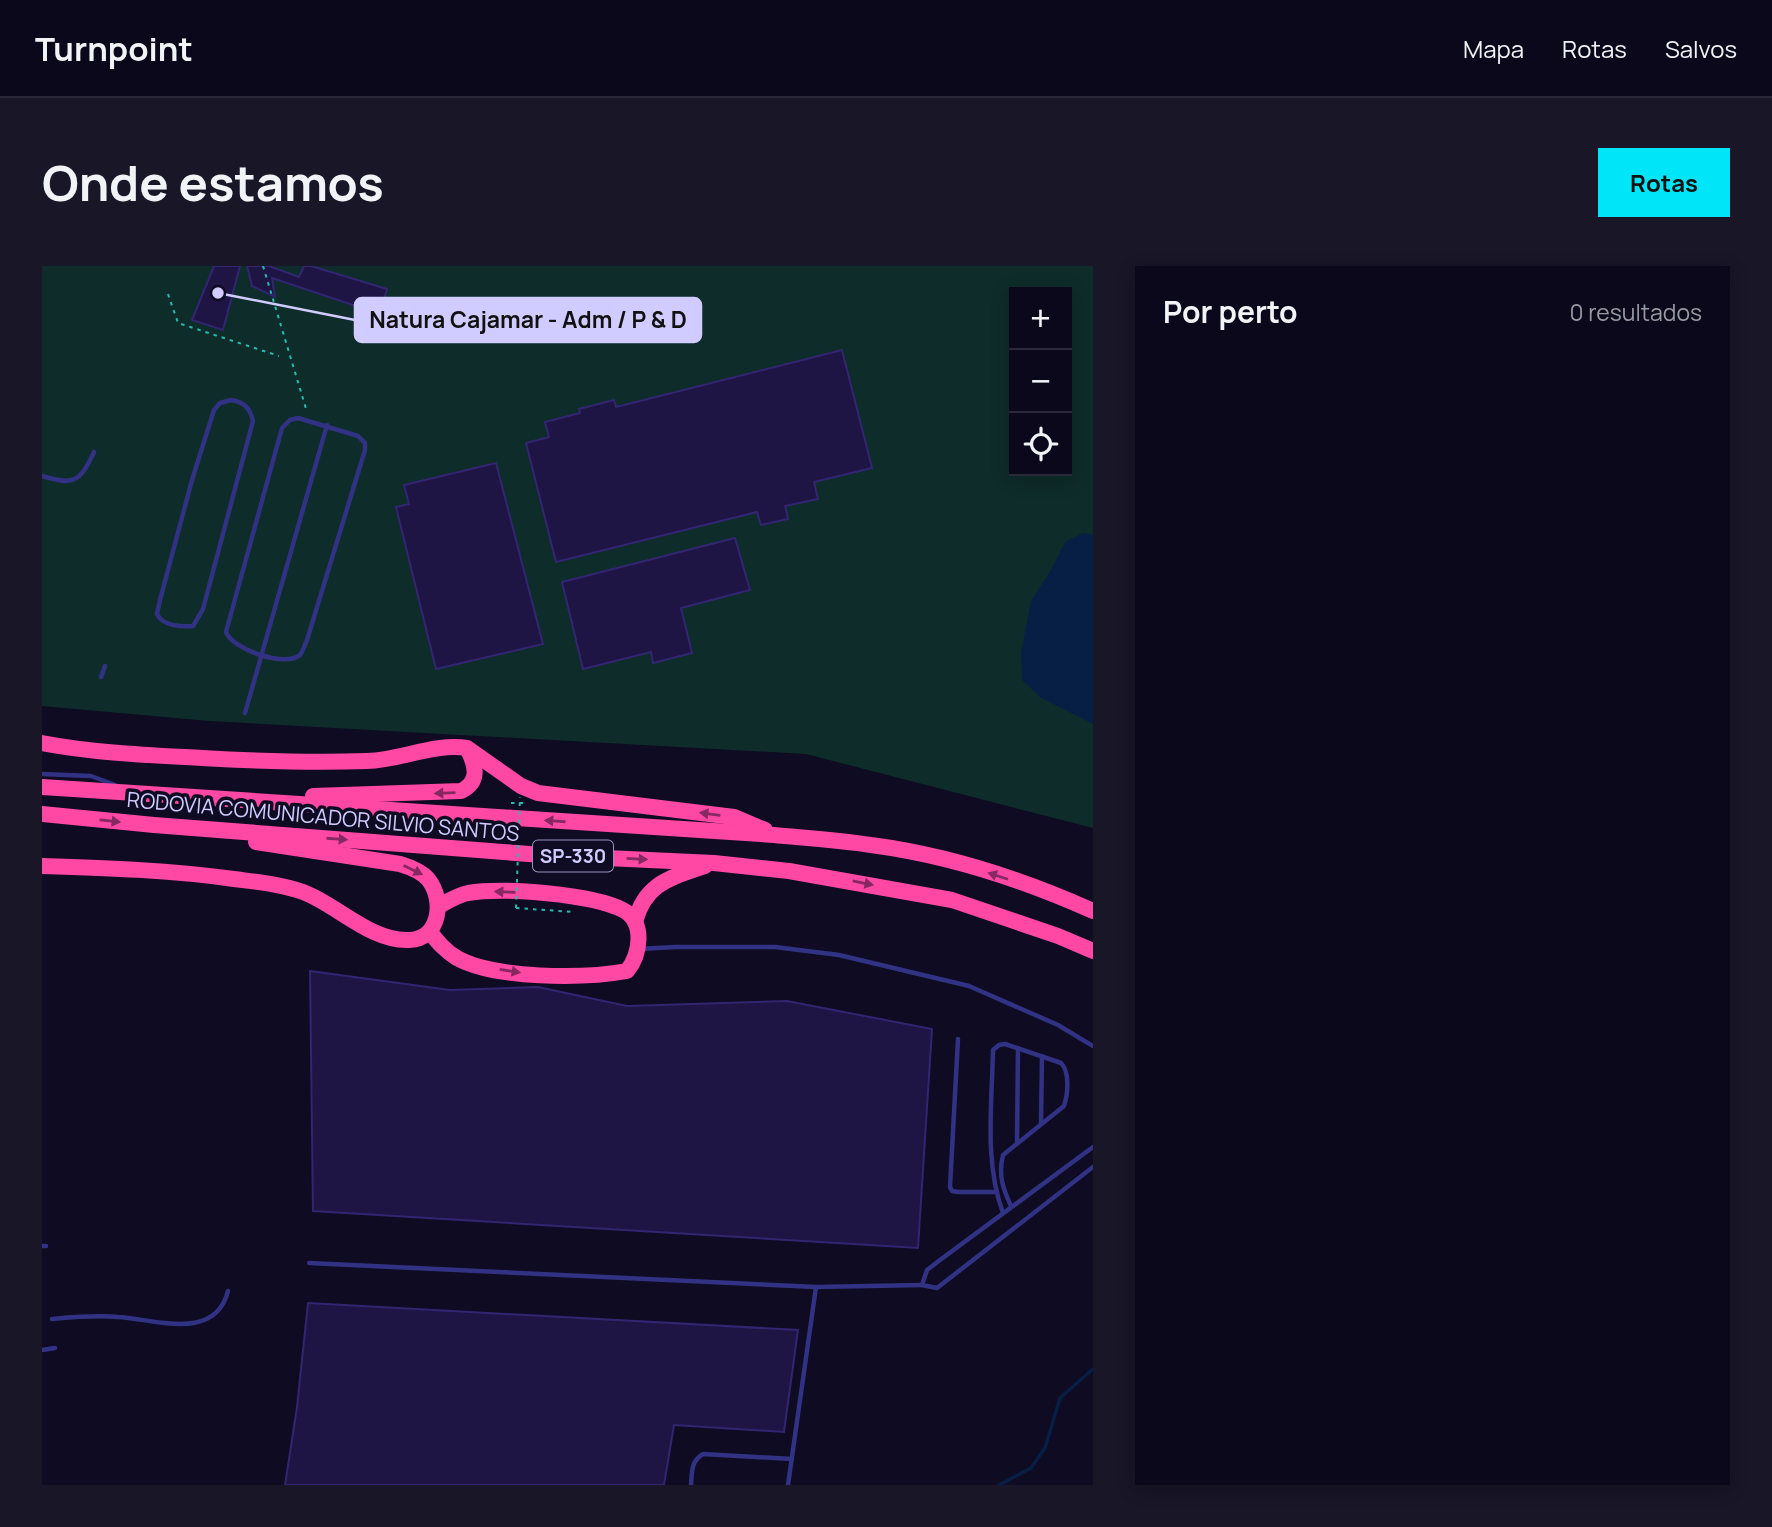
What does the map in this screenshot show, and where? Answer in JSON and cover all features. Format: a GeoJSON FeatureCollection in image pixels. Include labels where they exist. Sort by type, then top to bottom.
{"type":"FeatureCollection","features":[{"type":"Feature","properties":{"kind":"highway"},"geometry":{"type":"LineString","coordinates":[[42,743],[110,753],[302,761],[369,761],[450,746],[467,748],[521,786],[538,793],[734,817],[774,835]]}},
{"type":"Feature","properties":{"kind":"highway"},"geometry":{"type":"LineString","coordinates":[[267,801],[338,794],[461,791],[474,781],[476,774],[467,748]]}},
{"type":"Feature","properties":{"kind":"highway","name":"RODOVIA COMUNICADOR SILVIO SANTOS"},"geometry":{"type":"LineString","coordinates":[[42,786],[774,835],[872,845],[918,853],[974,868],[1062,897],[1093,911]]}},
{"type":"Feature","properties":{"kind":"highway","name":"RODOVIA COMUNICADOR SILVIO SANTOS"},"geometry":{"type":"LineString","coordinates":[[42,814],[542,855],[714,863],[829,877],[952,900],[1058,936],[1093,951]]}},
{"type":"Feature","properties":{"kind":"highway"},"geometry":{"type":"LineString","coordinates":[[42,866],[174,871],[264,883],[303,892],[372,931],[398,940],[422,938],[430,932],[436,919],[439,906],[435,890],[427,878],[414,868],[154,825]]}},
{"type":"Feature","properties":{"kind":"highway"},"geometry":{"type":"LineString","coordinates":[[430,932],[443,948],[458,958],[483,967],[516,973],[578,976],[627,971],[639,949],[635,922],[643,900],[659,884],[714,863]]}},
{"type":"Feature","properties":{"kind":"highway"},"geometry":{"type":"LineString","coordinates":[[439,906],[473,892],[557,894],[610,904],[626,911],[635,922]]}},
{"type":"Feature","properties":{"kind":"lane"},"geometry":{"type":"LineString","coordinates":[[231,400],[239,402],[249,409],[253,421],[211,580],[196,624],[184,627],[163,622],[157,614],[192,480],[214,410],[220,403],[231,400]]}},
{"type":"Feature","properties":{"kind":"lane"},"geometry":{"type":"LineString","coordinates":[[298,418],[327,425],[358,436],[365,443],[365,450],[302,651],[292,659],[279,660],[243,649],[229,639],[226,632],[228,619],[282,428],[290,420],[298,418]]}},
{"type":"Feature","properties":{"kind":"lane"},"geometry":{"type":"LineString","coordinates":[[245,713],[327,425]]}},
{"type":"Feature","properties":{"kind":"lane"},"geometry":{"type":"LineString","coordinates":[[42,475],[69,482],[77,479],[84,474],[94,452]]}},
{"type":"Feature","properties":{"kind":"lane"},"geometry":{"type":"LineString","coordinates":[[101,677],[105,666]]}},
{"type":"Feature","properties":{"kind":"lane"},"geometry":{"type":"LineString","coordinates":[[42,774],[91,776],[132,792]]}},
{"type":"Feature","properties":{"kind":"lane"},"geometry":{"type":"LineString","coordinates":[[639,949],[775,947],[839,955],[969,986],[1058,1025],[1093,1046]]}},
{"type":"Feature","properties":{"kind":"lane"},"geometry":{"type":"LineString","coordinates":[[958,1039],[950,1187],[952,1191],[958,1192],[995,1192]]}},
{"type":"Feature","properties":{"kind":"lane"},"geometry":{"type":"LineString","coordinates":[[1003,1213],[995,1192],[991,1158],[993,1050],[1005,1044],[1061,1062],[1067,1073],[1066,1102],[1003,1155],[1000,1167],[1002,1187],[1012,1206]]}},
{"type":"Feature","properties":{"kind":"lane"},"geometry":{"type":"LineString","coordinates":[[1017,1143],[1018,1048]]}},
{"type":"Feature","properties":{"kind":"lane"},"geometry":{"type":"LineString","coordinates":[[1041,1125],[1042,1056]]}},
{"type":"Feature","properties":{"kind":"lane"},"geometry":{"type":"LineString","coordinates":[[922,1285],[928,1270],[1093,1147]]}},
{"type":"Feature","properties":{"kind":"lane"},"geometry":{"type":"LineString","coordinates":[[309,1263],[816,1287],[922,1285],[937,1288],[1093,1167]]}},
{"type":"Feature","properties":{"kind":"lane"},"geometry":{"type":"LineString","coordinates":[[788,1485],[816,1287]]}},
{"type":"Feature","properties":{"kind":"lane"},"geometry":{"type":"LineString","coordinates":[[52,1319],[94,1315],[130,1317],[169,1324],[189,1323],[204,1320],[218,1312],[228,1291]]}},
{"type":"Feature","properties":{"kind":"lane"},"geometry":{"type":"LineString","coordinates":[[42,1350],[55,1348]]}},
{"type":"Feature","properties":{"kind":"lane"},"geometry":{"type":"LineString","coordinates":[[691,1485],[693,1464],[696,1458],[703,1454],[792,1459]]}},
{"type":"Feature","properties":{"kind":"path"},"geometry":{"type":"LineString","coordinates":[[263,266],[307,411]]}},
{"type":"Feature","properties":{"kind":"path"},"geometry":{"type":"LineString","coordinates":[[168,294],[178,323],[279,356]]}},
{"type":"Feature","properties":{"kind":"path"},"geometry":{"type":"LineString","coordinates":[[520,797],[516,908],[575,912],[575,907],[522,905]]}},
{"type":"Feature","properties":{"kind":"green space"},"geometry":{"type":"Polygon","coordinates":[[[42,266],[1093,266],[1093,828],[806,754],[209,721],[42,706],[42,266]]]}},
{"type":"Feature","properties":{"kind":"water"},"geometry":{"type":"Polygon","coordinates":[[[1083,533],[1093,535],[1093,724],[1041,698],[1022,680],[1021,653],[1031,601],[1065,542],[1083,533]]]}},
{"type":"Feature","properties":{"kind":"building"},"geometry":{"type":"Polygon","coordinates":[[[214,266],[240,266],[223,330],[192,320],[214,266]]]}},
{"type":"Feature","properties":{"kind":"building"},"geometry":{"type":"Polygon","coordinates":[[[247,266],[269,266],[299,277],[304,266],[311,266],[387,289],[380,314],[272,278],[275,297],[252,286],[247,266]]]}},
{"type":"Feature","properties":{"kind":"building"},"geometry":{"type":"Polygon","coordinates":[[[842,350],[872,468],[814,482],[818,499],[785,506],[788,519],[761,525],[757,512],[556,562],[526,443],[549,437],[545,422],[614,400],[616,407],[842,350]]]}},
{"type":"Feature","properties":{"kind":"building"},"geometry":{"type":"Polygon","coordinates":[[[496,463],[543,644],[436,669],[396,507],[409,504],[404,485],[496,463]]]}},
{"type":"Feature","properties":{"kind":"building"},"geometry":{"type":"Polygon","coordinates":[[[735,538],[750,590],[681,608],[692,653],[653,663],[651,652],[583,669],[562,582],[735,538]]]}},
{"type":"Feature","properties":{"kind":"building"},"geometry":{"type":"Polygon","coordinates":[[[310,971],[450,990],[538,987],[627,1006],[787,1001],[932,1029],[918,1248],[313,1211],[310,971]]]}},
{"type":"Feature","properties":{"kind":"building"},"geometry":{"type":"Polygon","coordinates":[[[308,1303],[798,1330],[784,1432],[674,1425],[664,1485],[285,1485],[297,1407],[308,1303]]]}},
{"type":"Feature","properties":{"kind":"waterway"},"geometry":{"type":"LineString","coordinates":[[999,1485],[1031,1468],[1045,1448],[1060,1398],[1093,1369]]}},
{"type":"Feature","properties":{"kind":"place","name":"Natura Cajamar - Adm / P & D"},"geometry":{"type":"Point","coordinates":[218,293]}}]}
